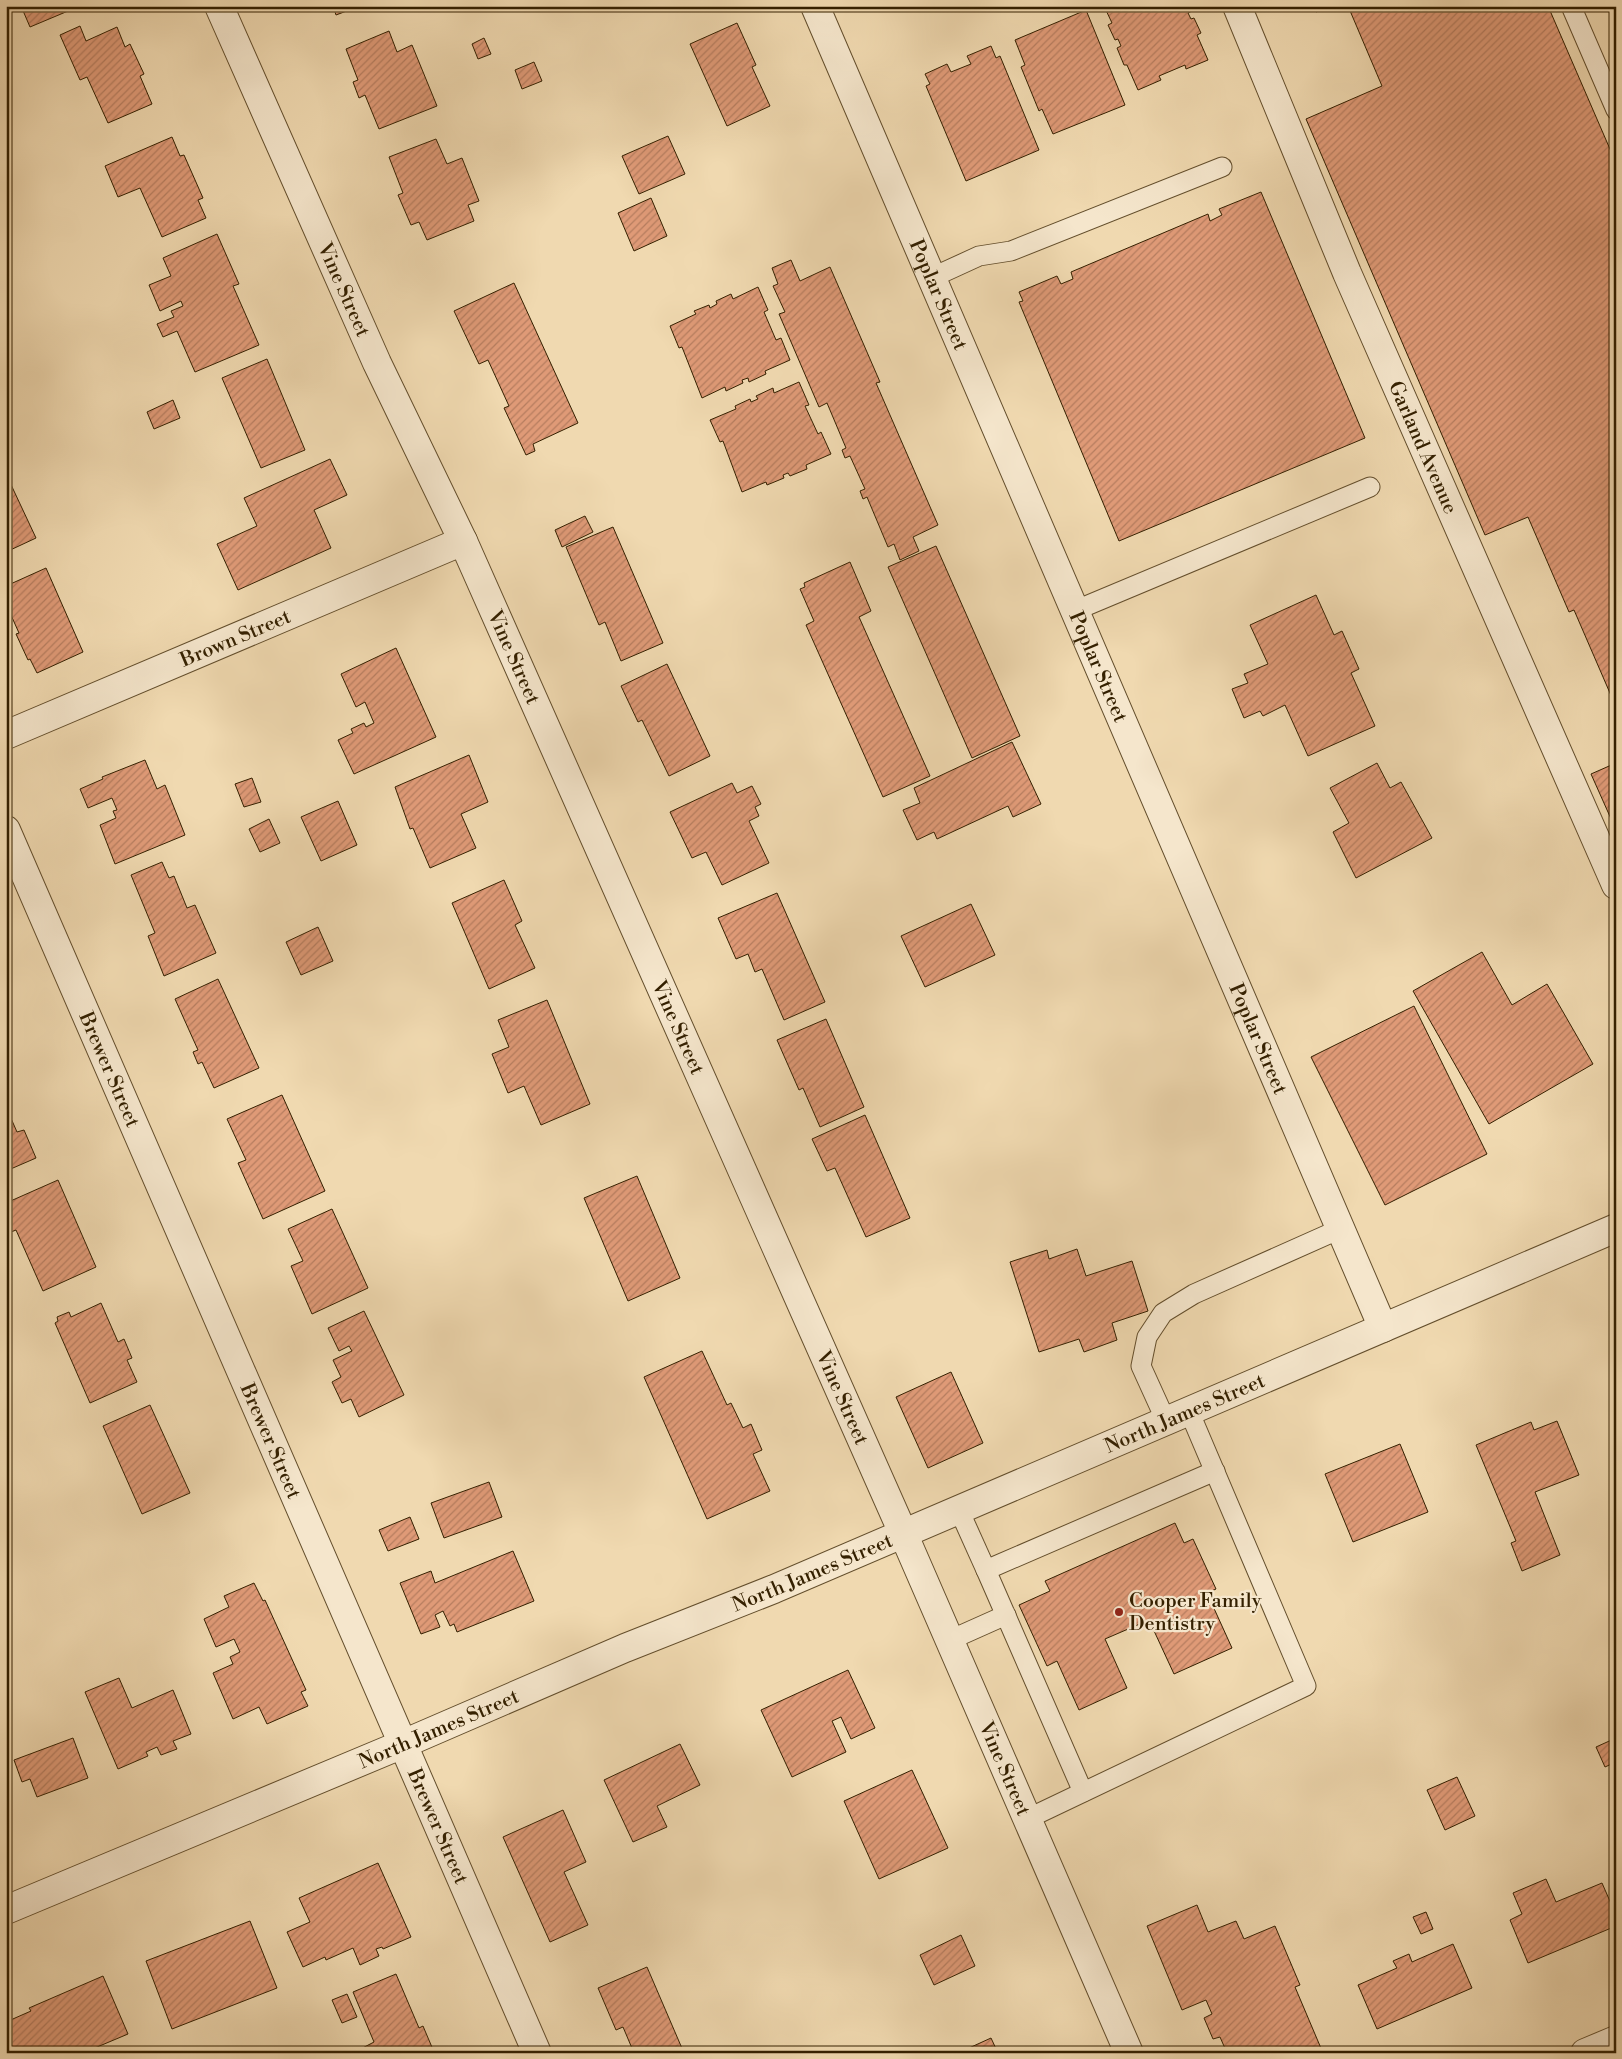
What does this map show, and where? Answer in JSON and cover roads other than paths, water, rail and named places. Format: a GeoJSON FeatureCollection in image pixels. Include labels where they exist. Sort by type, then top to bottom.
{"type":"FeatureCollection","features":[{"type":"Feature","properties":{"kind":"street","name":"Vine Street"},"geometry":{"type":"LineString","coordinates":[[219,6],[377,363],[463,540],[903,1533],[1129,2053]]}},
{"type":"Feature","properties":{"kind":"street","name":"Poplar Street"},"geometry":{"type":"LineString","coordinates":[[815,6],[1383,1328]]}},
{"type":"Feature","properties":{"kind":"street","name":"Garland Avenue"},"geometry":{"type":"LineString","coordinates":[[1237,6],[1347,273],[1616,885]]}},
{"type":"Feature","properties":{"kind":"street","name":"Brown Street"},"geometry":{"type":"LineString","coordinates":[[6,734],[463,540]]}},
{"type":"Feature","properties":{"kind":"street","name":"Brewer Street"},"geometry":{"type":"LineString","coordinates":[[6,830],[537,2053]]}},
{"type":"Feature","properties":{"kind":"street","name":"North James Street"},"geometry":{"type":"LineString","coordinates":[[6,1910],[403,1744],[625,1648],[740,1603],[1616,1228]]}},
{"type":"Feature","properties":{"kind":"street"},"geometry":{"type":"LineString","coordinates":[[1585,2053],[1616,2040]]}},
{"type":"Feature","properties":{"kind":"lane"},"geometry":{"type":"LineString","coordinates":[[1571,6],[1616,110]]}},
{"type":"Feature","properties":{"kind":"lane"},"geometry":{"type":"LineString","coordinates":[[931,278],[979,256],[1011,251],[1222,167]]}},
{"type":"Feature","properties":{"kind":"lane"},"geometry":{"type":"LineString","coordinates":[[1074,611],[1370,487]]}},
{"type":"Feature","properties":{"kind":"lane"},"geometry":{"type":"LineString","coordinates":[[1027,1819],[1306,1686],[1214,1471],[1141,1366],[1147,1337],[1163,1313],[1194,1294],[1340,1229]]}},
{"type":"Feature","properties":{"kind":"lane"},"geometry":{"type":"LineString","coordinates":[[986,1570],[1214,1471]]}},
{"type":"Feature","properties":{"kind":"lane"},"geometry":{"type":"LineString","coordinates":[[959,1510],[1083,1792]]}},
{"type":"Feature","properties":{"kind":"lane"},"geometry":{"type":"LineString","coordinates":[[950,1640],[1006,1615]]}},
{"type":"Feature","properties":{"kind":"place","name":"Cooper Family Dentistry"},"geometry":{"type":"Point","coordinates":[1119,1612]}}]}
